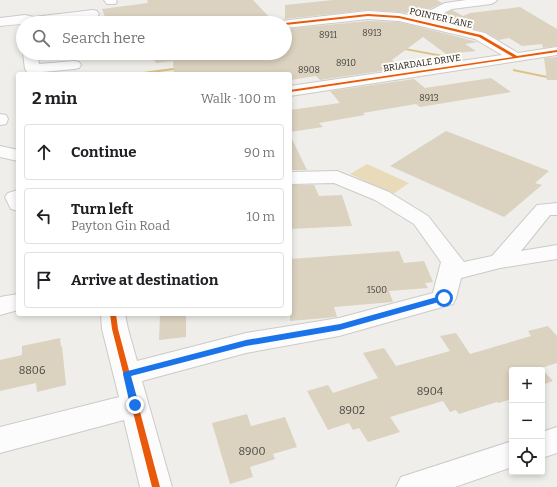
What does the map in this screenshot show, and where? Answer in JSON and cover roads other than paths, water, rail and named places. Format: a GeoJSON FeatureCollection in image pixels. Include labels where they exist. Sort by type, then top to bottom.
{"type":"FeatureCollection","features":[{"type":"Feature","properties":{"kind":"street"},"geometry":{"type":"LineString","coordinates":[[420,21],[449,6],[491,0]]}},
{"type":"Feature","properties":{"kind":"street"},"geometry":{"type":"LineString","coordinates":[[61,5],[63,16]]}},
{"type":"Feature","properties":{"kind":"street"},"geometry":{"type":"LineString","coordinates":[[83,16],[93,14]]}},
{"type":"Feature","properties":{"kind":"street","name":"POINTER LANE"},"geometry":{"type":"LineString","coordinates":[[292,23],[368,15],[399,17],[480,36],[516,57]]}},
{"type":"Feature","properties":{"kind":"street"},"geometry":{"type":"LineString","coordinates":[[0,22],[16,20]]}},
{"type":"Feature","properties":{"kind":"street","name":"BRIARDALE DRIVE"},"geometry":{"type":"LineString","coordinates":[[292,91],[557,52]]}},
{"type":"Feature","properties":{"kind":"street"},"geometry":{"type":"LineString","coordinates":[[31,60],[32,69],[74,64]]}},
{"type":"Feature","properties":{"kind":"street"},"geometry":{"type":"LineString","coordinates":[[0,151],[16,155]]}},
{"type":"Feature","properties":{"kind":"street"},"geometry":{"type":"LineString","coordinates":[[127,374],[246,343],[340,327],[444,298],[454,262],[421,220],[382,196],[337,177],[292,178]]}},
{"type":"Feature","properties":{"kind":"street"},"geometry":{"type":"LineString","coordinates":[[500,260],[544,209],[557,209]]}},
{"type":"Feature","properties":{"kind":"street"},"geometry":{"type":"LineString","coordinates":[[451,273],[500,260],[557,252]]}},
{"type":"Feature","properties":{"kind":"street"},"geometry":{"type":"LineString","coordinates":[[0,306],[16,302]]}},
{"type":"Feature","properties":{"kind":"street"},"geometry":{"type":"LineString","coordinates":[[113,316],[115,329],[156,487]]}},
{"type":"Feature","properties":{"kind":"street"},"geometry":{"type":"LineString","coordinates":[[0,440],[135,405]]}},
{"type":"Feature","properties":{"kind":"street"},"geometry":{"type":"LineString","coordinates":[[545,444],[557,440]]}},
{"type":"Feature","properties":{"kind":"street"},"geometry":{"type":"LineString","coordinates":[[416,486],[509,455]]}},
{"type":"Feature","properties":{"kind":"waterway"},"geometry":{"type":"LineString","coordinates":[[400,48],[448,57]]}},
{"type":"Feature","properties":{"kind":"waterway"},"geometry":{"type":"LineString","coordinates":[[151,72],[180,68]]}},
{"type":"Feature","properties":{"kind":"waterway"},"geometry":{"type":"LineString","coordinates":[[514,70],[557,79]]}}]}
